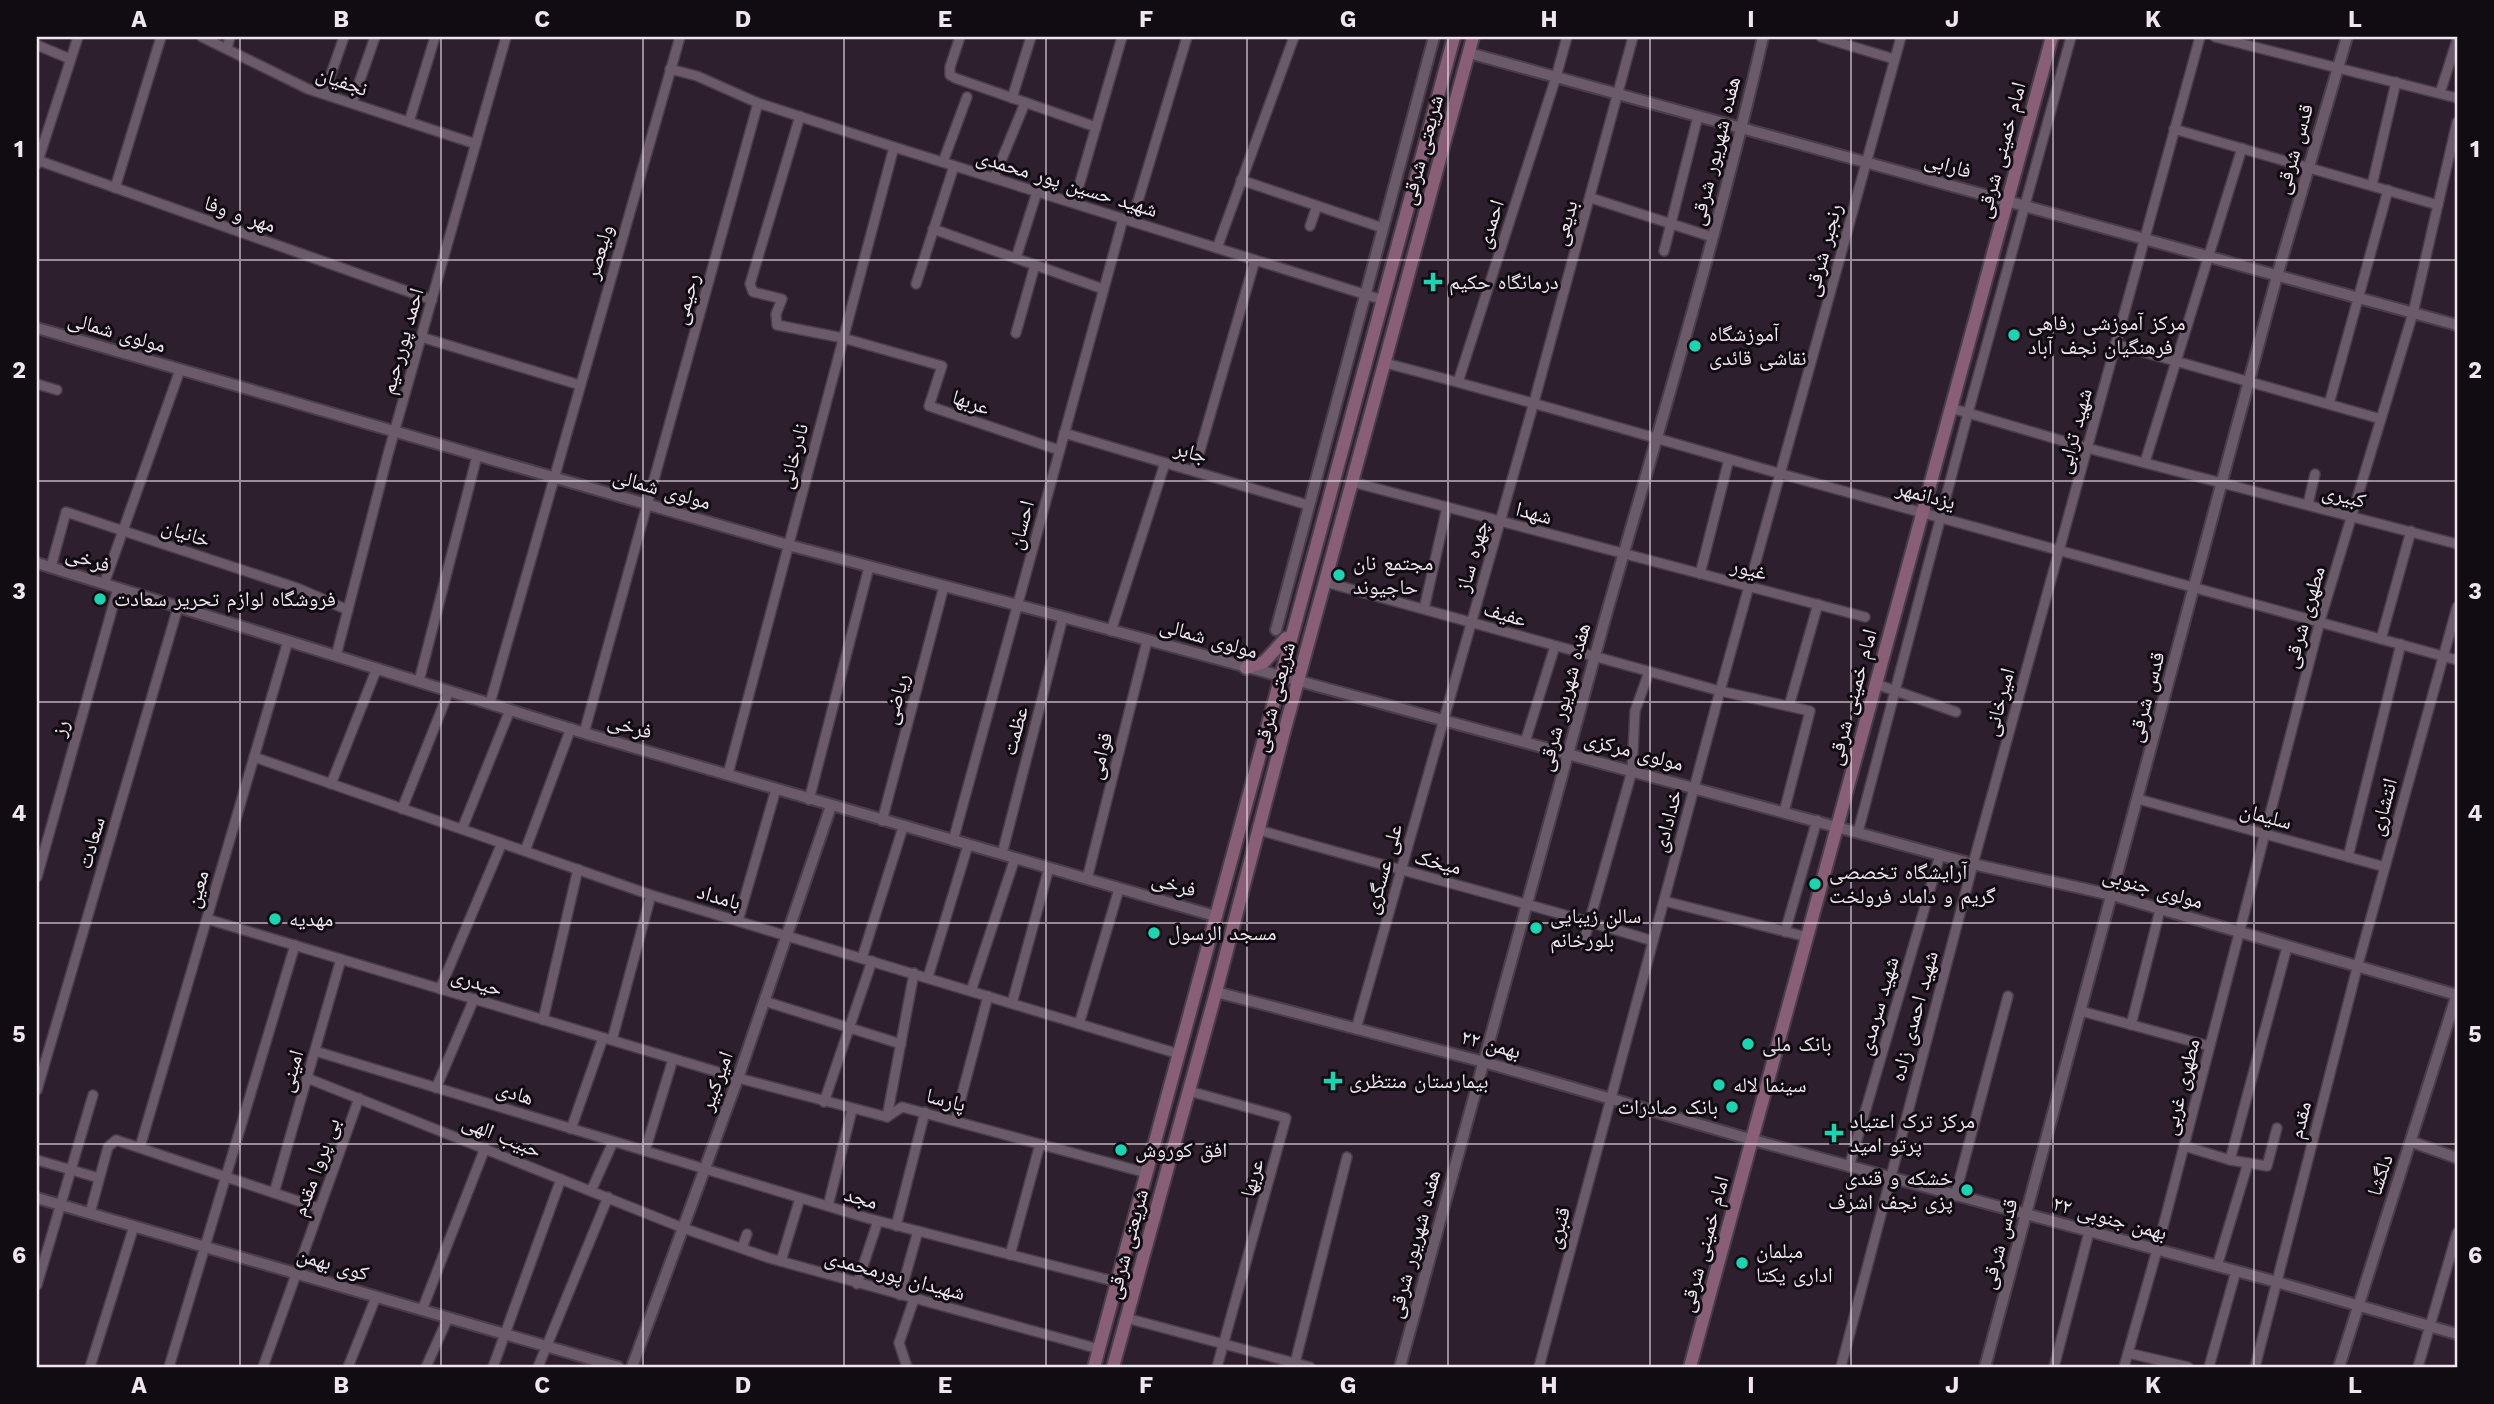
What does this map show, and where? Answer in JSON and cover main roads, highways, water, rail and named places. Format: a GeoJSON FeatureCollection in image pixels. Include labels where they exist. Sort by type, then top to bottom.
{"type":"FeatureCollection","features":[{"type":"Feature","properties":{"kind":"main road","name":"شریعتی شرقی"},"geometry":{"type":"LineString","coordinates":[[1094,1367],[1454,37]]}},
{"type":"Feature","properties":{"kind":"main road","name":"شریعتی شرقی"},"geometry":{"type":"LineString","coordinates":[[1113,1367],[1474,37]]}},
{"type":"Feature","properties":{"kind":"main road","name":"امام خمینی شرقی"},"geometry":{"type":"LineString","coordinates":[[1690,1367],[2052,37]]}},
{"type":"Feature","properties":{"kind":"main road"},"geometry":{"type":"LineString","coordinates":[[1298,610],[1310,616],[1317,614]]}},
{"type":"Feature","properties":{"kind":"main road"},"geometry":{"type":"LineString","coordinates":[[1246,668],[1264,662],[1275,653],[1292,629]]}},
{"type":"Feature","properties":{"kind":"main road"},"geometry":{"type":"LineString","coordinates":[[1256,763],[1267,761],[1275,769]]}},
{"type":"Feature","properties":{"kind":"place","name":"درمانگاه حکیم"},"geometry":{"type":"Point","coordinates":[1433,282]}},
{"type":"Feature","properties":{"kind":"place","name":"مرکز آموزشی رفاهی فرهنگیان نجف آباد"},"geometry":{"type":"Point","coordinates":[2014,335]}},
{"type":"Feature","properties":{"kind":"place","name":"آموزشگاه نقاشی قائدی"},"geometry":{"type":"Point","coordinates":[1695,346]}},
{"type":"Feature","properties":{"kind":"place","name":"مجتمع نان حاجیوند"},"geometry":{"type":"Point","coordinates":[1339,575]}},
{"type":"Feature","properties":{"kind":"place","name":"فروشگاه لوازم تحریر سعادت"},"geometry":{"type":"Point","coordinates":[100,599]}},
{"type":"Feature","properties":{"kind":"place","name":"آرایشگاه تخصصی گریم و داماد فرولخت"},"geometry":{"type":"Point","coordinates":[1815,884]}},
{"type":"Feature","properties":{"kind":"place","name":"مهدیه"},"geometry":{"type":"Point","coordinates":[275,919]}},
{"type":"Feature","properties":{"kind":"place","name":"سالن زیبایی بلورخانم"},"geometry":{"type":"Point","coordinates":[1536,928]}},
{"type":"Feature","properties":{"kind":"place","name":"مسجد الرسول"},"geometry":{"type":"Point","coordinates":[1154,933]}},
{"type":"Feature","properties":{"kind":"place","name":"بانک ملی"},"geometry":{"type":"Point","coordinates":[1748,1044]}},
{"type":"Feature","properties":{"kind":"place","name":"بیمارستان منتظری"},"geometry":{"type":"Point","coordinates":[1333,1081]}},
{"type":"Feature","properties":{"kind":"place","name":"سینما لاله"},"geometry":{"type":"Point","coordinates":[1719,1085]}},
{"type":"Feature","properties":{"kind":"place","name":"بانک صادرات"},"geometry":{"type":"Point","coordinates":[1732,1107]}},
{"type":"Feature","properties":{"kind":"place","name":"مرکز ترک اعتیاد پرتو امید"},"geometry":{"type":"Point","coordinates":[1834,1133]}},
{"type":"Feature","properties":{"kind":"place","name":"افق کوروش"},"geometry":{"type":"Point","coordinates":[1121,1150]}},
{"type":"Feature","properties":{"kind":"place","name":"خشکه و قندی پزی نجف اشرف"},"geometry":{"type":"Point","coordinates":[1967,1190]}},
{"type":"Feature","properties":{"kind":"place","name":"مبلمان اداری یکتا"},"geometry":{"type":"Point","coordinates":[1742,1263]}}]}
